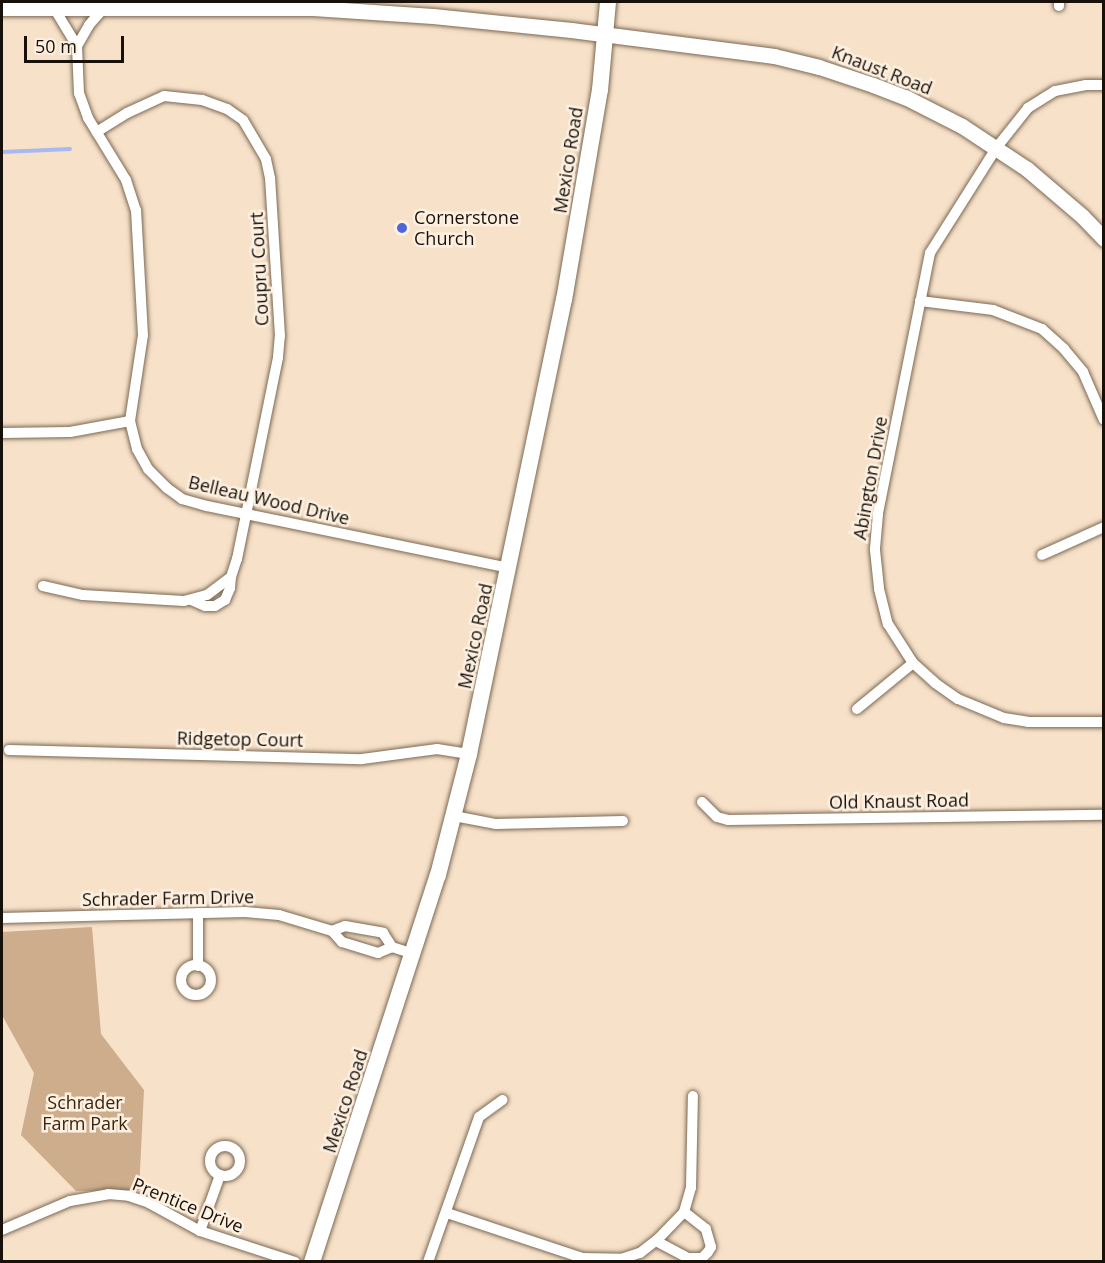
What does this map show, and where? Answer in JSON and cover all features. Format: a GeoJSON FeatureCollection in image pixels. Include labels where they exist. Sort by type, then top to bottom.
{"type":"FeatureCollection","features":[{"type":"Feature","properties":{"kind":"main road","name":"Mexico Road"},"geometry":{"type":"LineString","coordinates":[[312,1262],[413,954],[454,816],[469,754],[576,235],[600,90],[608,2]]}},
{"type":"Feature","properties":{"kind":"main road","name":"Knaust Road"},"geometry":{"type":"LineString","coordinates":[[2,8],[313,8],[433,16],[739,50],[819,67],[905,97],[997,147],[1054,191],[1104,239]]}},
{"type":"Feature","properties":{"kind":"street","name":"Belleau Wood Drive"},"geometry":{"type":"LineString","coordinates":[[54,8],[77,46],[79,93],[88,118],[126,180],[136,210],[143,335],[130,421],[137,449],[148,469],[182,499],[508,568]]}},
{"type":"Feature","properties":{"kind":"street"},"geometry":{"type":"LineString","coordinates":[[77,46],[89,25],[104,8]]}},
{"type":"Feature","properties":{"kind":"street","name":"Abington Drive"},"geometry":{"type":"LineString","coordinates":[[1104,85],[1070,87],[1040,98],[1028,108],[997,147],[930,253],[878,514],[875,550],[879,589],[888,624],[913,663],[958,699],[1004,718],[1028,722],[1104,722]]}},
{"type":"Feature","properties":{"kind":"street","name":"Coupru Court"},"geometry":{"type":"LineString","coordinates":[[44,586],[83,595],[191,600],[207,595],[231,577],[279,357],[270,178],[266,159],[243,120],[227,109],[186,98],[164,96],[127,113],[97,132]]}},
{"type":"Feature","properties":{"kind":"street"},"geometry":{"type":"LineString","coordinates":[[920,301],[993,310],[1042,329],[1064,349],[1083,372],[1104,420]]}},
{"type":"Feature","properties":{"kind":"street"},"geometry":{"type":"LineString","coordinates":[[2,433],[70,432],[130,421]]}},
{"type":"Feature","properties":{"kind":"street"},"geometry":{"type":"LineString","coordinates":[[1042,555],[1104,527]]}},
{"type":"Feature","properties":{"kind":"street"},"geometry":{"type":"LineString","coordinates":[[857,709],[913,663]]}},
{"type":"Feature","properties":{"kind":"street","name":"Ridgetop Court"},"geometry":{"type":"LineString","coordinates":[[9,750],[362,759],[437,749],[469,754]]}},
{"type":"Feature","properties":{"kind":"street","name":"Old Knaust Road"},"geometry":{"type":"LineString","coordinates":[[702,802],[717,817],[728,820],[1104,814]]}},
{"type":"Feature","properties":{"kind":"street"},"geometry":{"type":"LineString","coordinates":[[454,816],[496,824],[623,821]]}},
{"type":"Feature","properties":{"kind":"street","name":"Schrader Farm Drive"},"geometry":{"type":"LineString","coordinates":[[2,918],[245,912],[279,915],[332,931],[342,942],[378,953],[392,947]]}},
{"type":"Feature","properties":{"kind":"street"},"geometry":{"type":"LineString","coordinates":[[198,913],[198,966]]}},
{"type":"Feature","properties":{"kind":"street","name":"Schrader Farm Drive"},"geometry":{"type":"LineString","coordinates":[[332,931],[345,926],[382,933],[392,947],[413,954]]}},
{"type":"Feature","properties":{"kind":"street"},"geometry":{"type":"LineString","coordinates":[[447,1213],[582,1258],[621,1259],[640,1252],[656,1241],[684,1212],[691,1188],[693,1096]]}},
{"type":"Feature","properties":{"kind":"street"},"geometry":{"type":"LineString","coordinates":[[428,1262],[479,1117],[502,1100]]}},
{"type":"Feature","properties":{"kind":"street"},"geometry":{"type":"LineString","coordinates":[[200,1231],[220,1175]]}},
{"type":"Feature","properties":{"kind":"street","name":"Prentice Drive"},"geometry":{"type":"LineString","coordinates":[[2,1230],[70,1201],[108,1194],[129,1196],[149,1203],[200,1231],[295,1262]]}},
{"type":"Feature","properties":{"kind":"street"},"geometry":{"type":"LineString","coordinates":[[656,1241],[688,1258],[702,1258],[708,1252],[711,1247],[706,1229],[684,1212]]}},
{"type":"Feature","properties":{"kind":"green space","name":"Schrader Farm Park"},"geometry":{"type":"Polygon","coordinates":[[[92,927],[101,1034],[144,1090],[139,1190],[76,1191],[21,1135],[34,1073],[2,1015],[2,932],[92,927]]]}},
{"type":"Feature","properties":{"kind":"waterway"},"geometry":{"type":"LineString","coordinates":[[2,152],[70,149]]}},
{"type":"Feature","properties":{"kind":"place","name":"Cornerstone Church"},"geometry":{"type":"Point","coordinates":[402,228]}}]}
